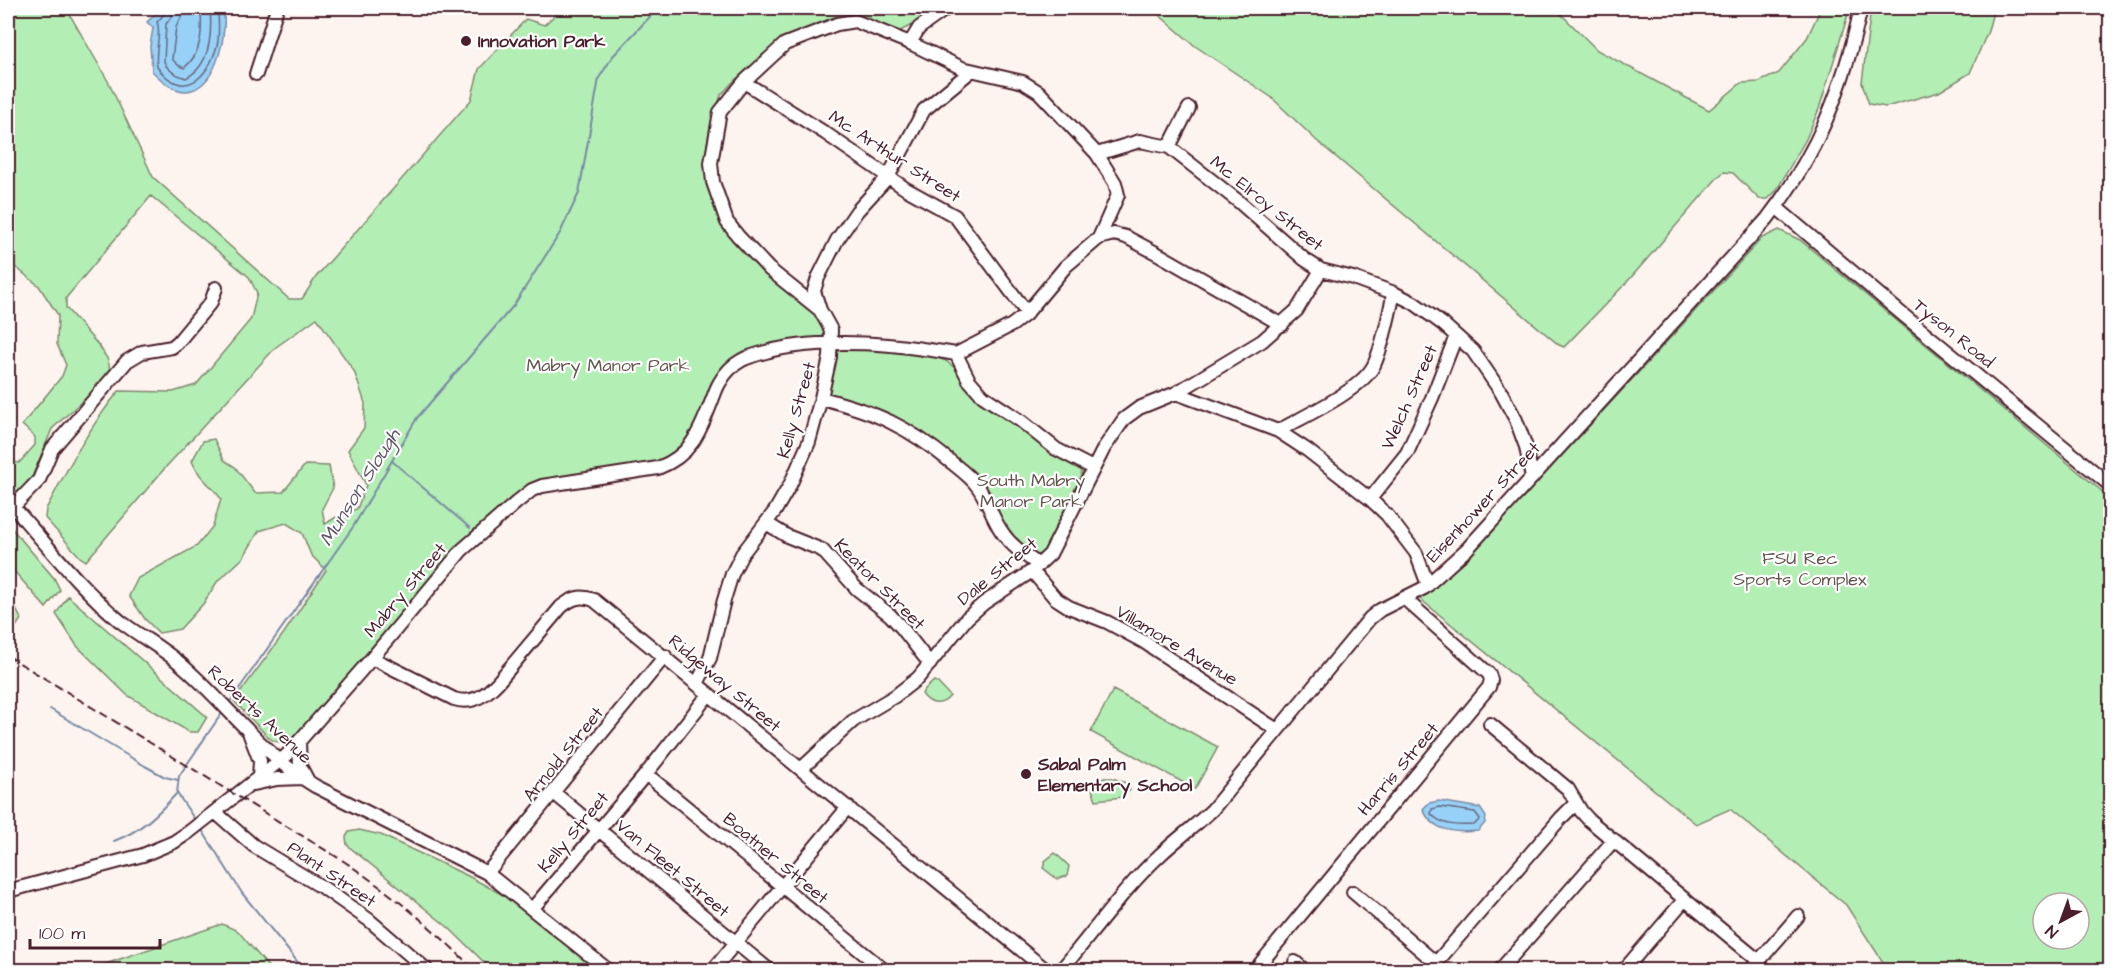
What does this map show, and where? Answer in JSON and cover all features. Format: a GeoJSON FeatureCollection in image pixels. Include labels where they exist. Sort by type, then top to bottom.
{"type":"FeatureCollection","features":[{"type":"Feature","properties":{"kind":"street"},"geometry":{"type":"LineString","coordinates":[[256,74],[277,8]]}},
{"type":"Feature","properties":{"kind":"street"},"geometry":{"type":"LineString","coordinates":[[910,42],[919,28],[947,8]]}},
{"type":"Feature","properties":{"kind":"street","name":"Eisenhower Street"},"geometry":{"type":"LineString","coordinates":[[1061,970],[1141,874],[1212,810],[1370,618],[1380,610],[1428,585],[1485,532],[1776,207],[1802,170],[1826,124],[1843,76],[1861,8]]}},
{"type":"Feature","properties":{"kind":"street"},"geometry":{"type":"LineString","coordinates":[[820,310],[769,269],[727,222],[713,182],[711,163],[720,112],[744,81],[785,44],[837,24],[855,21],[910,42],[971,71],[1023,82],[1039,92],[1097,154],[1115,183],[1118,195],[1099,238]]}},
{"type":"Feature","properties":{"kind":"street","name":"Kelly Street"},"geometry":{"type":"LineString","coordinates":[[698,684],[710,658],[732,574],[742,554],[775,511],[798,471],[809,442],[822,398],[830,357],[831,330],[820,310],[814,291],[818,278],[837,240],[857,211],[888,177],[924,111],[971,71]]}},
{"type":"Feature","properties":{"kind":"street","name":"Mc Arthur Street"},"geometry":{"type":"LineString","coordinates":[[744,81],[906,189],[956,216],[1027,313]]}},
{"type":"Feature","properties":{"kind":"street"},"geometry":{"type":"LineString","coordinates":[[1168,147],[1189,108]]}},
{"type":"Feature","properties":{"kind":"street","name":"Mc Elroy Street"},"geometry":{"type":"LineString","coordinates":[[1097,154],[1140,141],[1168,147],[1238,201],[1304,259],[1321,270],[1353,278],[1394,293],[1414,303],[1444,325],[1473,351],[1487,369],[1516,420],[1526,447],[1532,478]]}},
{"type":"Feature","properties":{"kind":"street","name":"Tyson Road"},"geometry":{"type":"LineString","coordinates":[[1776,207],[2110,485]]}},
{"type":"Feature","properties":{"kind":"street"},"geometry":{"type":"LineString","coordinates":[[1093,468],[1056,449],[1021,420],[983,396],[969,380],[956,354],[1012,325],[1027,313],[1066,266],[1099,238],[1114,234],[1125,237],[1282,325]]}},
{"type":"Feature","properties":{"kind":"street","name":"Dale Street"},"geometry":{"type":"LineString","coordinates":[[801,769],[853,720],[901,692],[918,678],[967,618],[984,603],[1035,568],[1050,554],[1093,468],[1124,419],[1139,408],[1176,393],[1262,341],[1297,310],[1321,270]]}},
{"type":"Feature","properties":{"kind":"street"},"geometry":{"type":"LineString","coordinates":[[10,504],[39,480],[52,450],[127,362],[142,352],[172,347],[211,302],[216,288]]}},
{"type":"Feature","properties":{"kind":"street"},"geometry":{"type":"LineString","coordinates":[[1278,431],[1363,380],[1373,367],[1381,346],[1394,293]]}},
{"type":"Feature","properties":{"kind":"street","name":"Welch Street"},"geometry":{"type":"LineString","coordinates":[[1370,499],[1407,453],[1432,398],[1456,336]]}},
{"type":"Feature","properties":{"kind":"street","name":"Mabry Street"},"geometry":{"type":"LineString","coordinates":[[8,891],[143,855],[174,842],[189,832],[279,761],[297,744],[462,550],[532,490],[542,486],[658,468],[670,464],[688,449],[697,435],[718,384],[737,363],[745,358],[782,348],[820,343],[900,345],[956,354]]}},
{"type":"Feature","properties":{"kind":"street"},"geometry":{"type":"LineString","coordinates":[[1176,393],[1278,431],[1307,450],[1387,515],[1416,553],[1428,585]]}},
{"type":"Feature","properties":{"kind":"street","name":"Villamore Avenue"},"geometry":{"type":"LineString","coordinates":[[822,398],[886,418],[939,452],[976,484],[987,500],[1000,530],[1035,568],[1055,598],[1069,607],[1107,622],[1144,642],[1277,730]]}},
{"type":"Feature","properties":{"kind":"street","name":"Roberts Avenue"},"geometry":{"type":"LineString","coordinates":[[10,504],[96,599],[120,621],[178,662],[279,761],[304,780],[488,873],[608,970]]}},
{"type":"Feature","properties":{"kind":"street","name":"Keator Street"},"geometry":{"type":"LineString","coordinates":[[766,522],[787,536],[822,550],[857,589],[890,615],[930,664]]}},
{"type":"Feature","properties":{"kind":"street","name":"Ridgeway Street"},"geometry":{"type":"LineString","coordinates":[[372,658],[454,699],[462,702],[469,701],[489,692],[561,607],[573,598],[594,600],[1046,970]]}},
{"type":"Feature","properties":{"kind":"street","name":"Harris Street"},"geometry":{"type":"LineString","coordinates":[[1255,970],[1489,687],[1491,680],[1489,674],[1405,599]]}},
{"type":"Feature","properties":{"kind":"street","name":"Arnold Street"},"geometry":{"type":"LineString","coordinates":[[488,873],[664,656]]}},
{"type":"Feature","properties":{"kind":"street","name":"Kelly Street"},"geometry":{"type":"LineString","coordinates":[[532,908],[646,774],[709,694]]}},
{"type":"Feature","properties":{"kind":"street"},"geometry":{"type":"LineString","coordinates":[[1490,724],[1568,789],[1588,820],[1685,899],[1755,966],[1798,916]]}},
{"type":"Feature","properties":{"kind":"street"},"geometry":{"type":"LineString","coordinates":[[245,726],[258,754],[254,781],[304,780],[297,744],[287,748],[277,747],[257,738]]}},
{"type":"Feature","properties":{"kind":"street","name":"Boatner Street"},"geometry":{"type":"LineString","coordinates":[[646,774],[884,970]]}},
{"type":"Feature","properties":{"kind":"street","name":"Van Fleet Street"},"geometry":{"type":"LineString","coordinates":[[554,793],[769,970]]}},
{"type":"Feature","properties":{"kind":"street"},"geometry":{"type":"LineString","coordinates":[[1353,892],[1433,967],[1576,803]]}},
{"type":"Feature","properties":{"kind":"street"},"geometry":{"type":"LineString","coordinates":[[713,970],[848,807]]}},
{"type":"Feature","properties":{"kind":"street","name":"Plant Street"},"geometry":{"type":"LineString","coordinates":[[211,815],[254,846],[325,889],[369,920],[427,970]]}},
{"type":"Feature","properties":{"kind":"street"},"geometry":{"type":"LineString","coordinates":[[1500,970],[1614,840]]}},
{"type":"Feature","properties":{"kind":"street"},"geometry":{"type":"LineString","coordinates":[[1624,970],[1685,899]]}},
{"type":"Feature","properties":{"kind":"green space","name":"Mabry Manor Park"},"geometry":{"type":"Polygon","coordinates":[[[19,8],[66,8],[108,81],[153,177],[289,299],[302,299],[316,277],[471,100],[479,69],[526,19],[544,25],[563,8],[940,8],[921,21],[898,32],[865,18],[852,17],[786,41],[748,68],[721,95],[707,144],[707,162],[717,209],[820,317],[825,328],[824,336],[819,339],[744,353],[679,453],[657,463],[546,480],[458,546],[318,714],[295,737],[282,742],[268,737],[234,701],[284,633],[326,570],[311,555],[302,533],[286,523],[259,531],[243,558],[217,582],[203,604],[180,629],[159,633],[145,619],[129,596],[138,578],[197,546],[213,526],[221,499],[198,472],[192,461],[203,441],[214,439],[224,460],[235,467],[255,493],[283,492],[305,465],[329,466],[333,488],[322,509],[325,524],[343,513],[357,509],[366,485],[348,450],[364,428],[365,403],[354,371],[317,318],[276,347],[165,468],[86,561],[80,557],[45,518],[46,509],[79,448],[98,419],[119,391],[173,392],[196,385],[251,319],[257,293],[249,277],[151,196],[66,298],[66,308],[100,347],[108,360],[110,370],[94,392],[52,429],[32,477],[18,493],[8,481],[8,461],[19,463],[35,445],[35,437],[22,425],[62,376],[66,365],[57,344],[58,315],[39,286],[8,261],[8,17],[19,8]]]}},
{"type":"Feature","properties":{"kind":"green space"},"geometry":{"type":"Polygon","coordinates":[[[1151,8],[1555,8],[1597,50],[1709,110],[1741,83],[1759,82],[1779,73],[1807,38],[1821,8],[1850,8],[1819,109],[1806,139],[1776,191],[1768,199],[1759,199],[1733,173],[1724,172],[1628,281],[1564,347],[1317,141],[1271,97],[1195,46],[1151,8]]]}},
{"type":"Feature","properties":{"kind":"green space"},"geometry":{"type":"Polygon","coordinates":[[[1871,8],[1994,8],[1988,31],[1970,73],[1939,92],[1886,107],[1869,104],[1862,83],[1871,8]]]}},
{"type":"Feature","properties":{"kind":"green space","name":"FSU Rec Sports Complex"},"geometry":{"type":"Polygon","coordinates":[[[1779,230],[1800,240],[2110,498],[2110,970],[1888,970],[1846,905],[1730,809],[1696,824],[1419,598],[1466,560],[1762,238],[1779,230]]]}},
{"type":"Feature","properties":{"kind":"green space","name":"South Mabry Manor Park"},"geometry":{"type":"Polygon","coordinates":[[[844,347],[896,351],[932,356],[946,361],[957,370],[977,399],[1022,428],[1055,456],[1081,470],[1081,478],[1073,500],[1042,556],[1033,554],[1008,535],[985,491],[920,434],[893,416],[834,398],[829,394],[828,388],[835,354],[844,347]]]}},
{"type":"Feature","properties":{"kind":"green space"},"geometry":{"type":"Polygon","coordinates":[[[8,524],[54,578],[60,590],[46,608],[8,564],[8,524]]]}},
{"type":"Feature","properties":{"kind":"green space"},"geometry":{"type":"Polygon","coordinates":[[[8,593],[21,619],[8,639],[8,593]]]}},
{"type":"Feature","properties":{"kind":"green space"},"geometry":{"type":"Polygon","coordinates":[[[68,596],[207,717],[198,732],[189,732],[127,695],[77,646],[56,614],[68,596]]]}},
{"type":"Feature","properties":{"kind":"green space"},"geometry":{"type":"Polygon","coordinates":[[[934,681],[950,696],[947,700],[936,703],[922,694],[934,681]]]}},
{"type":"Feature","properties":{"kind":"green space"},"geometry":{"type":"Polygon","coordinates":[[[1113,690],[1218,747],[1195,789],[1091,732],[1113,690]]]}},
{"type":"Feature","properties":{"kind":"green space"},"geometry":{"type":"Polygon","coordinates":[[[1113,778],[1126,783],[1130,790],[1123,797],[1096,800],[1092,781],[1113,778]]]}},
{"type":"Feature","properties":{"kind":"green space"},"geometry":{"type":"Polygon","coordinates":[[[359,830],[381,835],[468,876],[525,907],[601,970],[492,970],[449,928],[347,845],[346,837],[349,832],[359,830]]]}},
{"type":"Feature","properties":{"kind":"green space"},"geometry":{"type":"Polygon","coordinates":[[[1055,853],[1069,866],[1067,876],[1057,879],[1043,868],[1045,861],[1055,853]]]}},
{"type":"Feature","properties":{"kind":"green space"},"geometry":{"type":"Polygon","coordinates":[[[222,924],[238,931],[271,970],[88,970],[222,924]]]}},
{"type":"Feature","properties":{"kind":"water"},"geometry":{"type":"Polygon","coordinates":[[[162,8],[223,8],[224,29],[215,67],[201,85],[192,90],[175,89],[152,71],[150,46],[153,28],[147,22],[162,8]]]}},
{"type":"Feature","properties":{"kind":"water"},"geometry":{"type":"Polygon","coordinates":[[[1439,801],[1480,808],[1486,817],[1485,823],[1478,831],[1461,832],[1439,827],[1427,817],[1423,809],[1429,803],[1439,801]]]}},
{"type":"Feature","properties":{"kind":"waterway","name":"Munson Slough"},"geometry":{"type":"LineString","coordinates":[[229,703],[353,527],[417,418],[514,305],[560,233],[579,193],[599,78],[613,56],[658,8]]}},
{"type":"Feature","properties":{"kind":"waterway"},"geometry":{"type":"LineString","coordinates":[[392,461],[470,528]]}},
{"type":"Feature","properties":{"kind":"waterway"},"geometry":{"type":"LineString","coordinates":[[50,709],[145,766],[165,777],[178,780]]}},
{"type":"Feature","properties":{"kind":"waterway","name":"Munson Slough"},"geometry":{"type":"LineString","coordinates":[[195,820],[177,793],[179,776],[224,710]]}},
{"type":"Feature","properties":{"kind":"waterway"},"geometry":{"type":"LineString","coordinates":[[114,841],[133,832],[148,821],[177,793]]}},
{"type":"Feature","properties":{"kind":"waterway","name":"Munson Slough"},"geometry":{"type":"LineString","coordinates":[[200,827],[242,893],[304,970]]}},
{"type":"Feature","properties":{"kind":"railway"},"geometry":{"type":"LineString","coordinates":[[8,656],[345,862],[412,913],[474,970]]}},
{"type":"Feature","properties":{"kind":"place","name":"Innovation Park"},"geometry":{"type":"Point","coordinates":[466,41]}},
{"type":"Feature","properties":{"kind":"place","name":"Sabal Palm Elementary School"},"geometry":{"type":"Point","coordinates":[1026,774]}}]}
